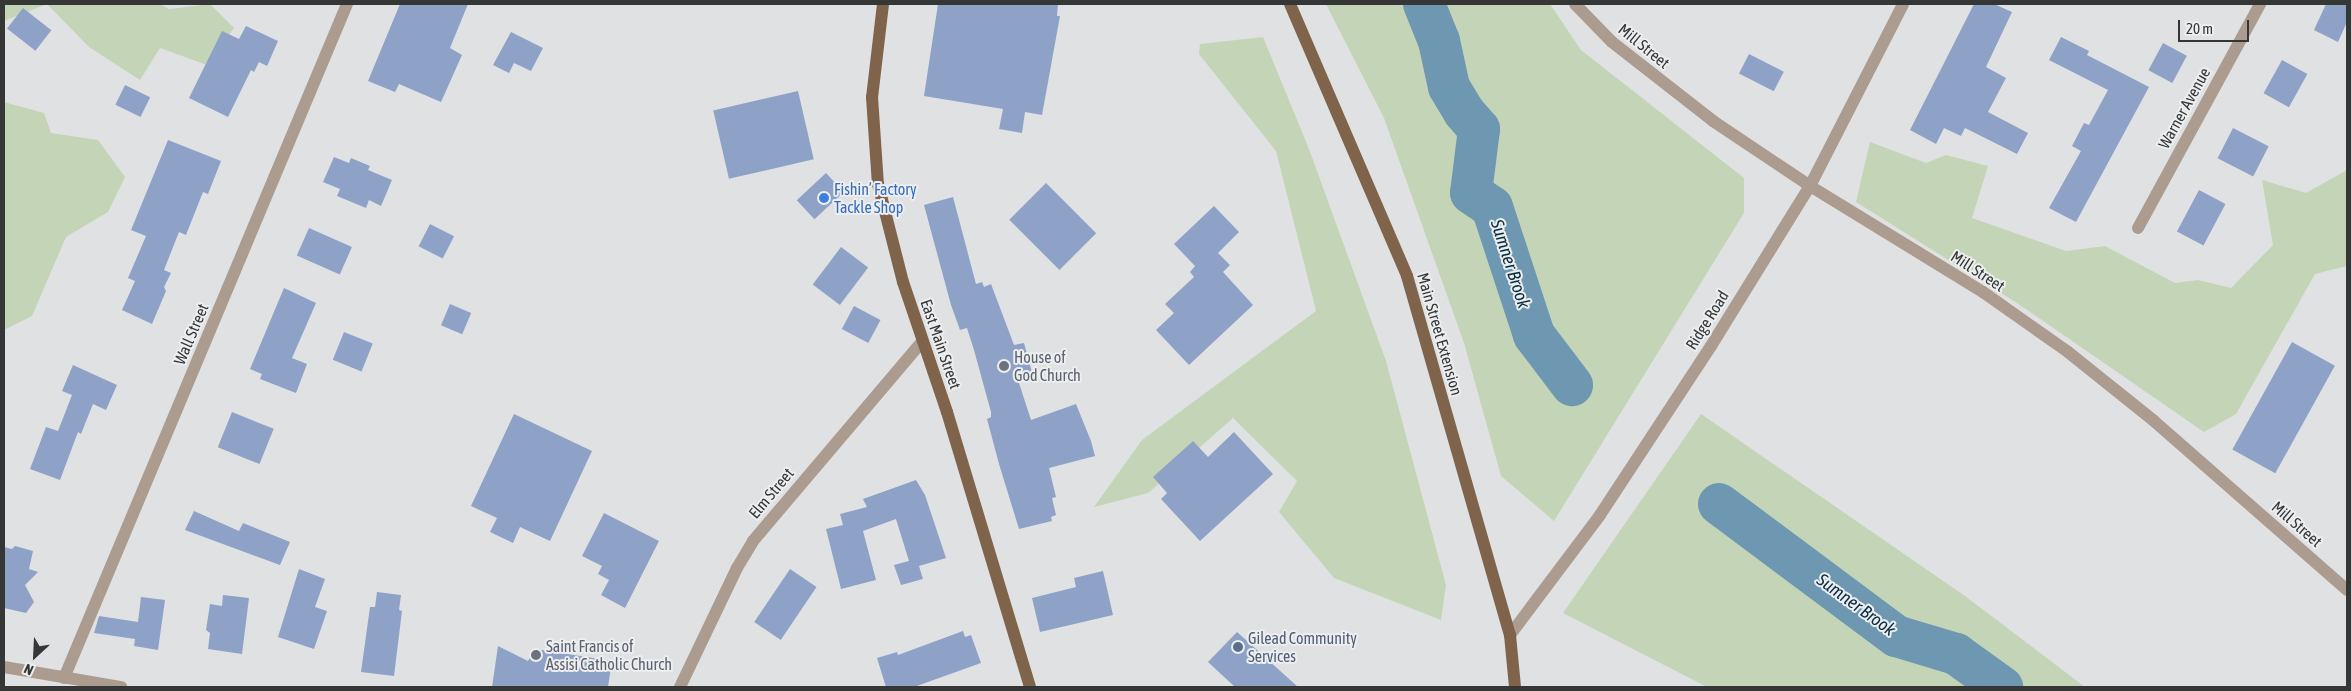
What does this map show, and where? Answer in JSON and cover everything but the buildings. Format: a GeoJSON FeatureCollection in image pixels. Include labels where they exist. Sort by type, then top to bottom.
{"type":"FeatureCollection","features":[{"type":"Feature","properties":{"kind":"main road","name":"East Main Street"},"geometry":{"type":"LineString","coordinates":[[883,4],[872,96],[878,184],[922,342],[947,412],[1030,687]]}},
{"type":"Feature","properties":{"kind":"main road","name":"Main Street Extension"},"geometry":{"type":"LineString","coordinates":[[1290,4],[1407,276],[1510,635],[1515,687]]}},
{"type":"Feature","properties":{"kind":"street","name":"Wall Street"},"geometry":{"type":"LineString","coordinates":[[64,678],[347,4]]}},
{"type":"Feature","properties":{"kind":"street","name":"Mill Street"},"geometry":{"type":"LineString","coordinates":[[1575,4],[1612,42],[1713,121],[1810,186],[1983,292],[2068,352],[2154,420],[2347,590]]}},
{"type":"Feature","properties":{"kind":"street","name":"Ridge Road"},"geometry":{"type":"LineString","coordinates":[[1510,635],[1600,516],[1810,186],[1903,4]]}},
{"type":"Feature","properties":{"kind":"street","name":"Warner Avenue"},"geometry":{"type":"LineString","coordinates":[[2138,228],[2260,4]]}},
{"type":"Feature","properties":{"kind":"street","name":"Elm Street"},"geometry":{"type":"LineString","coordinates":[[680,687],[753,540],[922,342]]}},
{"type":"Feature","properties":{"kind":"street"},"geometry":{"type":"LineString","coordinates":[[4,667],[121,687]]}},
{"type":"Feature","properties":{"kind":"green space"},"geometry":{"type":"Polygon","coordinates":[[[4,4],[47,4],[4,21],[4,4]]]}},
{"type":"Feature","properties":{"kind":"green space"},"geometry":{"type":"Polygon","coordinates":[[[47,4],[160,4],[169,9],[210,4],[234,28],[207,65],[160,48],[140,80],[89,47],[47,4]]]}},
{"type":"Feature","properties":{"kind":"green space"},"geometry":{"type":"Polygon","coordinates":[[[1326,4],[1550,4],[1581,50],[1744,178],[1744,213],[1554,521],[1501,476],[1464,343],[1384,118],[1326,4]]]}},
{"type":"Feature","properties":{"kind":"green space"},"geometry":{"type":"Polygon","coordinates":[[[1263,37],[1309,149],[1386,361],[1446,585],[1441,620],[1334,578],[1279,512],[1297,481],[1233,418],[1148,493],[1094,507],[1142,440],[1316,311],[1276,151],[1199,54],[1200,44],[1263,37]]]}},
{"type":"Feature","properties":{"kind":"green space"},"geometry":{"type":"Polygon","coordinates":[[[4,102],[44,113],[51,133],[98,140],[125,177],[108,212],[66,237],[32,316],[4,330],[4,102]]]}},
{"type":"Feature","properties":{"kind":"green space"},"geometry":{"type":"Polygon","coordinates":[[[1870,142],[1926,163],[1946,155],[1988,166],[1972,218],[2066,251],[2105,246],[2175,283],[2198,280],[2231,288],[2273,245],[2262,180],[2306,193],[2347,170],[2347,266],[2315,274],[2236,414],[2204,432],[2017,303],[1856,202],[1870,142]]]}},
{"type":"Feature","properties":{"kind":"green space"},"geometry":{"type":"Polygon","coordinates":[[[1701,414],[1965,596],[2085,687],[1707,687],[1563,613],[1701,414]]]}},
{"type":"Feature","properties":{"kind":"waterway","name":"Sumner Brook"},"geometry":{"type":"LineString","coordinates":[[1424,4],[1439,41],[1449,87],[1464,112],[1479,129],[1471,193],[1492,207],[1534,335],[1572,385]]}},
{"type":"Feature","properties":{"kind":"waterway","name":"Sumner Brook"},"geometry":{"type":"LineString","coordinates":[[1719,504],[1896,636],[1956,654],[2002,687]]}},
{"type":"Feature","properties":{"kind":"place","name":"Fishin’ Factory Tackle Shop"},"geometry":{"type":"Point","coordinates":[824,198]}},
{"type":"Feature","properties":{"kind":"place","name":"House of God Church"},"geometry":{"type":"Point","coordinates":[1004,366]}},
{"type":"Feature","properties":{"kind":"place","name":"Gilead Community Services"},"geometry":{"type":"Point","coordinates":[1238,647]}},
{"type":"Feature","properties":{"kind":"place","name":"Saint Francis of Assisi Catholic Church"},"geometry":{"type":"Point","coordinates":[536,655]}}]}
